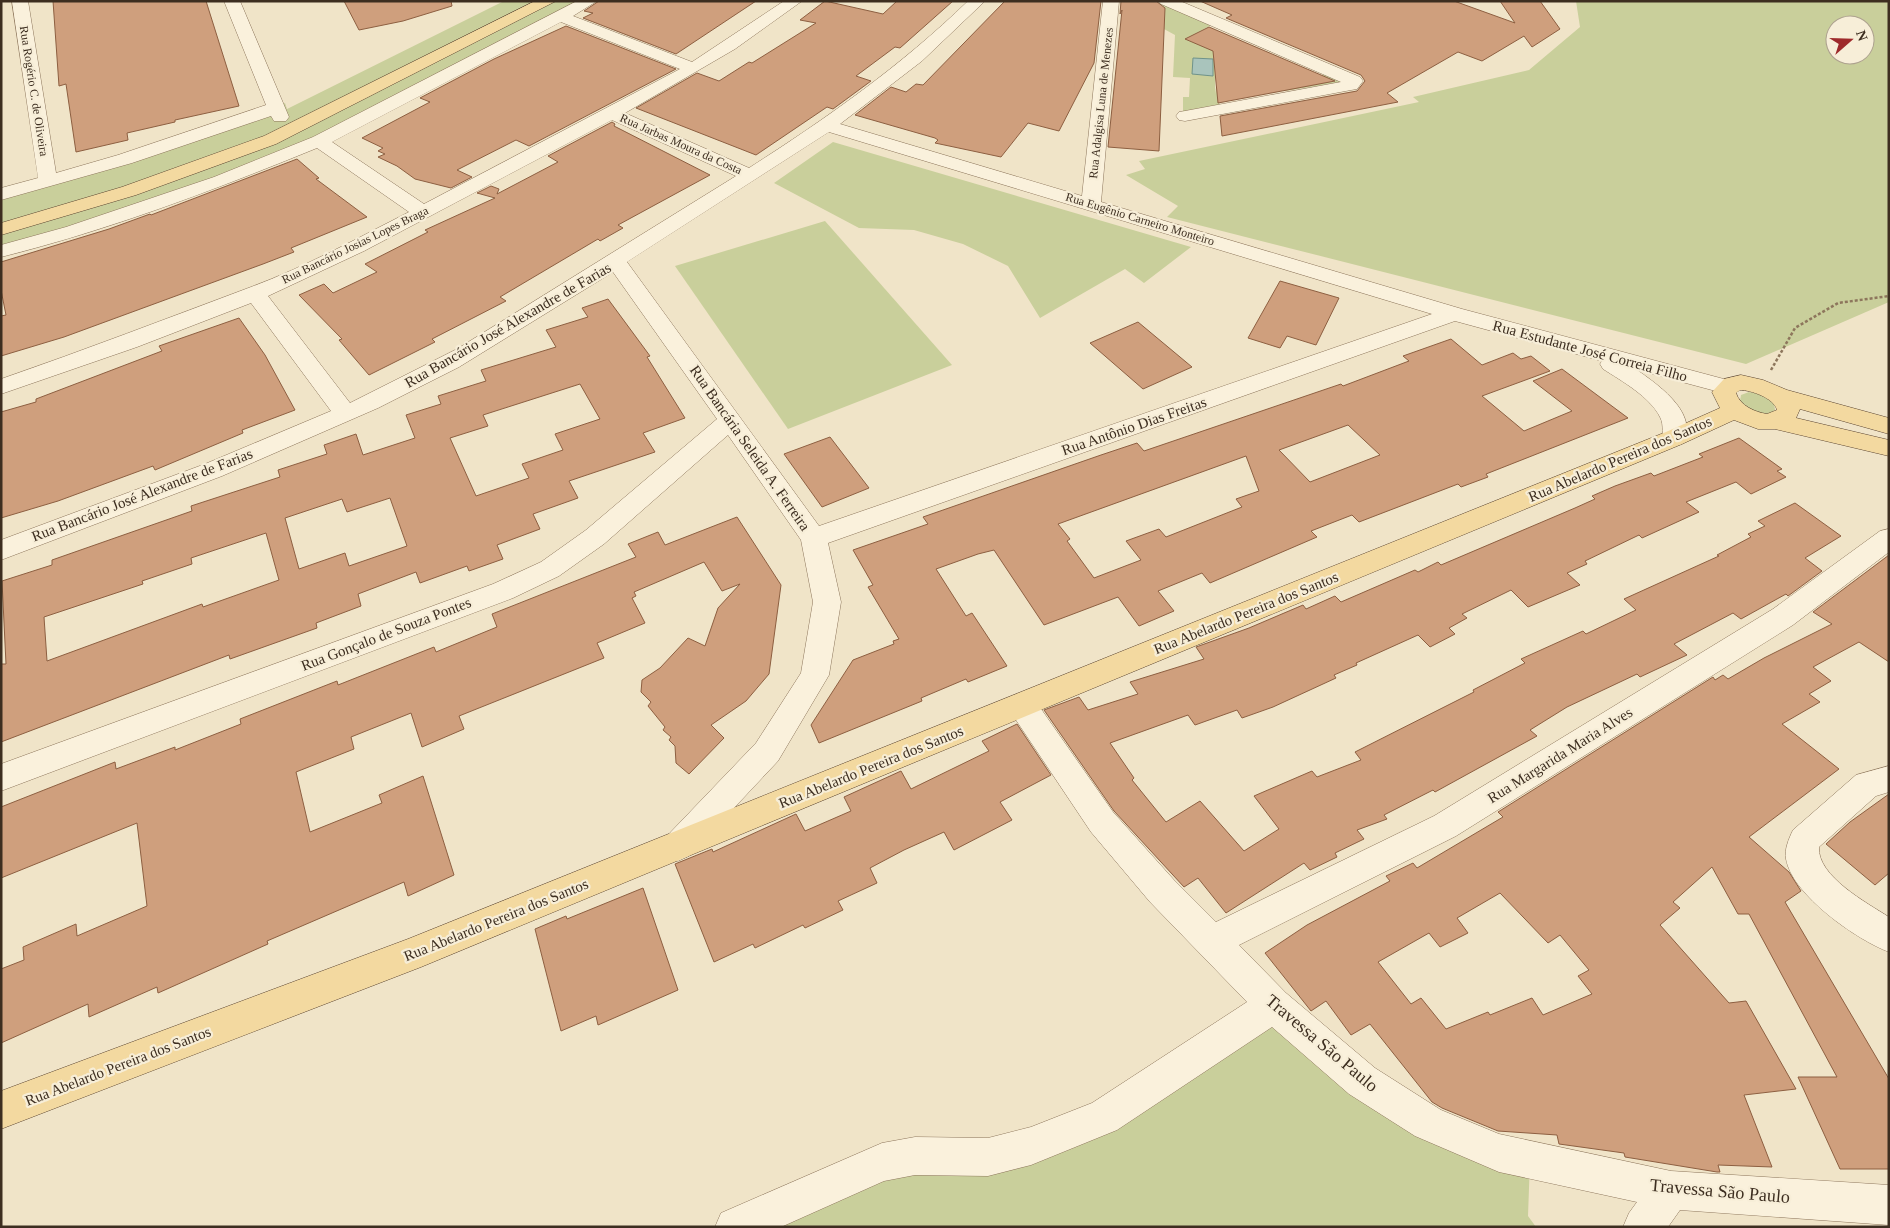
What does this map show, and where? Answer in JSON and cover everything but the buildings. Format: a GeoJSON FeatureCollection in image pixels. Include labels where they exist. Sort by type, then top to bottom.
{"type":"FeatureCollection","features":[{"type":"Feature","properties":{"kind":"main road"},"geometry":{"type":"LineString","coordinates":[[1,211],[171,158],[278,112],[515,1]]}},
{"type":"Feature","properties":{"kind":"main road"},"geometry":{"type":"LineString","coordinates":[[1,230],[129,191],[270,140],[548,1]]}},
{"type":"Feature","properties":{"kind":"main road","name":"Rua Abelardo Pereira dos Santos"},"geometry":{"type":"LineString","coordinates":[[1,1110],[409,955],[1674,438],[1731,399],[1741,382],[1889,426]]}},
{"type":"Feature","properties":{"kind":"main road"},"geometry":{"type":"LineString","coordinates":[[1770,391],[1788,408],[1787,414],[1775,421]]}},
{"type":"Feature","properties":{"kind":"main road"},"geometry":{"type":"LineString","coordinates":[[1731,399],[1755,419],[1775,421],[1889,448]]}},
{"type":"Feature","properties":{"kind":"street","name":"Rua Rogério C. de Oliveira"},"geometry":{"type":"LineString","coordinates":[[20,1],[48,182]]}},
{"type":"Feature","properties":{"kind":"street"},"geometry":{"type":"LineString","coordinates":[[1,194],[48,182],[278,112],[232,1]]}},
{"type":"Feature","properties":{"kind":"street"},"geometry":{"type":"LineString","coordinates":[[1,251],[72,231],[222,181],[319,141],[562,17],[589,1]]}},
{"type":"Feature","properties":{"kind":"street","name":"Rua Bancário Josias Lopes Braga"},"geometry":{"type":"LineString","coordinates":[[1,387],[111,349],[255,293],[343,254],[612,114],[693,68],[763,24],[794,1]]}},
{"type":"Feature","properties":{"kind":"street","name":"Rua Bancário José Alexandre de Farias"},"geometry":{"type":"LineString","coordinates":[[1,550],[183,482],[346,414],[422,378],[490,339],[616,261],[826,125],[908,65],[951,28],[978,1]]}},
{"type":"Feature","properties":{"kind":"street","name":"Rua Adalgisa Luna de Menezes"},"geometry":{"type":"LineString","coordinates":[[1091,205],[1111,1]]}},
{"type":"Feature","properties":{"kind":"street"},"geometry":{"type":"LineString","coordinates":[[1166,1],[1354,81],[1351,85],[1184,116]]}},
{"type":"Feature","properties":{"kind":"street"},"geometry":{"type":"LineString","coordinates":[[562,17],[693,68]]}},
{"type":"Feature","properties":{"kind":"street","name":"Rua Jarbas Moura da Costa"},"geometry":{"type":"LineString","coordinates":[[612,114],[750,175]]}},
{"type":"Feature","properties":{"kind":"street","name":"Rua Eugênio Carneiro Monteiro"},"geometry":{"type":"LineString","coordinates":[[826,125],[1454,314]]}},
{"type":"Feature","properties":{"kind":"street"},"geometry":{"type":"LineString","coordinates":[[319,141],[422,212]]}},
{"type":"Feature","properties":{"kind":"street","name":"Rua Bancária Seleida A. Ferreira"},"geometry":{"type":"LineString","coordinates":[[616,261],[814,538],[827,602],[815,675],[767,752],[678,846]]}},
{"type":"Feature","properties":{"kind":"street"},"geometry":{"type":"LineString","coordinates":[[255,293],[346,414]]}},
{"type":"Feature","properties":{"kind":"street","name":"Rua Estudante José Correia Filho"},"geometry":{"type":"LineString","coordinates":[[1454,314],[1580,349],[1731,399]]}},
{"type":"Feature","properties":{"kind":"street","name":"Rua Antônio Dias Freitas"},"geometry":{"type":"LineString","coordinates":[[814,538],[1454,314]]}},
{"type":"Feature","properties":{"kind":"street"},"geometry":{"type":"LineString","coordinates":[[1580,349],[1628,374],[1647,388],[1663,404],[1674,421],[1674,438]]}},
{"type":"Feature","properties":{"kind":"street","name":"Rua Gonçalo de Souza Pontes"},"geometry":{"type":"LineString","coordinates":[[1,778],[503,591],[550,569],[595,537],[731,420]]}},
{"type":"Feature","properties":{"kind":"street","name":"Rua Margarida Maria Alves"},"geometry":{"type":"LineString","coordinates":[[1212,941],[1445,826],[1783,617],[1889,538]]}},
{"type":"Feature","properties":{"kind":"street","name":"Travessa São Paulo"},"geometry":{"type":"LineString","coordinates":[[1022,704],[1102,822],[1162,891],[1274,1005],[1362,1081],[1428,1123],[1499,1153],[1670,1190],[1889,1205]]}},
{"type":"Feature","properties":{"kind":"street"},"geometry":{"type":"LineString","coordinates":[[1889,780],[1867,785],[1804,840],[1802,859],[1818,884],[1843,908],[1889,936]]}},
{"type":"Feature","properties":{"kind":"street"},"geometry":{"type":"LineString","coordinates":[[736,1227],[882,1162],[914,1156],[988,1156],[1031,1146],[1104,1117],[1274,1005]]}},
{"type":"Feature","properties":{"kind":"street"},"geometry":{"type":"LineString","coordinates":[[1643,1227],[1670,1190]]}},
{"type":"Feature","properties":{"kind":"path"},"geometry":{"type":"LineString","coordinates":[[1770,391],[1795,328],[1838,303],[1889,296]]}},
{"type":"Feature","properties":{"kind":"green space"},"geometry":{"type":"Polygon","coordinates":[[[504,1],[596,1],[339,138],[1,257],[1,188],[147,149],[285,103],[287,109],[504,1]]]}},
{"type":"Feature","properties":{"kind":"green space"},"geometry":{"type":"Polygon","coordinates":[[[1576,1],[1889,1],[1889,302],[1746,364],[1167,217],[1178,206],[1126,175],[1145,169],[1139,161],[1419,102],[1413,97],[1529,70],[1580,27],[1576,1]]]}},
{"type":"Feature","properties":{"kind":"green space"},"geometry":{"type":"Polygon","coordinates":[[[1162,2],[1215,23],[1186,39],[1301,88],[1328,72],[1348,81],[1285,91],[1277,88],[1218,102],[1223,107],[1183,114],[1183,97],[1189,97],[1190,78],[1173,77],[1175,35],[1164,29],[1165,7],[1150,6],[1162,2]],[[1215,70],[1215,94],[1216,87],[1243,89],[1215,70]]]}},
{"type":"Feature","properties":{"kind":"green space"},"geometry":{"type":"Polygon","coordinates":[[[833,142],[1191,247],[1144,283],[1125,269],[1040,318],[1008,266],[963,244],[914,230],[859,228],[774,183],[833,142]]]}},
{"type":"Feature","properties":{"kind":"green space"},"geometry":{"type":"Polygon","coordinates":[[[825,221],[952,365],[788,429],[675,266],[825,221]]]}},
{"type":"Feature","properties":{"kind":"green space"},"geometry":{"type":"Polygon","coordinates":[[[1749,392],[1761,394],[1774,403],[1775,410],[1770,413],[1761,414],[1748,407],[1740,401],[1741,395],[1749,392]]]}},
{"type":"Feature","properties":{"kind":"green space"},"geometry":{"type":"Polygon","coordinates":[[[1274,1005],[1362,1081],[1530,1160],[1528,1216],[1536,1227],[735,1227],[882,1162],[1031,1146],[1274,1005]]]}},
{"type":"Feature","properties":{"kind":"water"},"geometry":{"type":"Polygon","coordinates":[[[1193,58],[1213,59],[1213,76],[1192,74],[1193,58]]]}}]}
